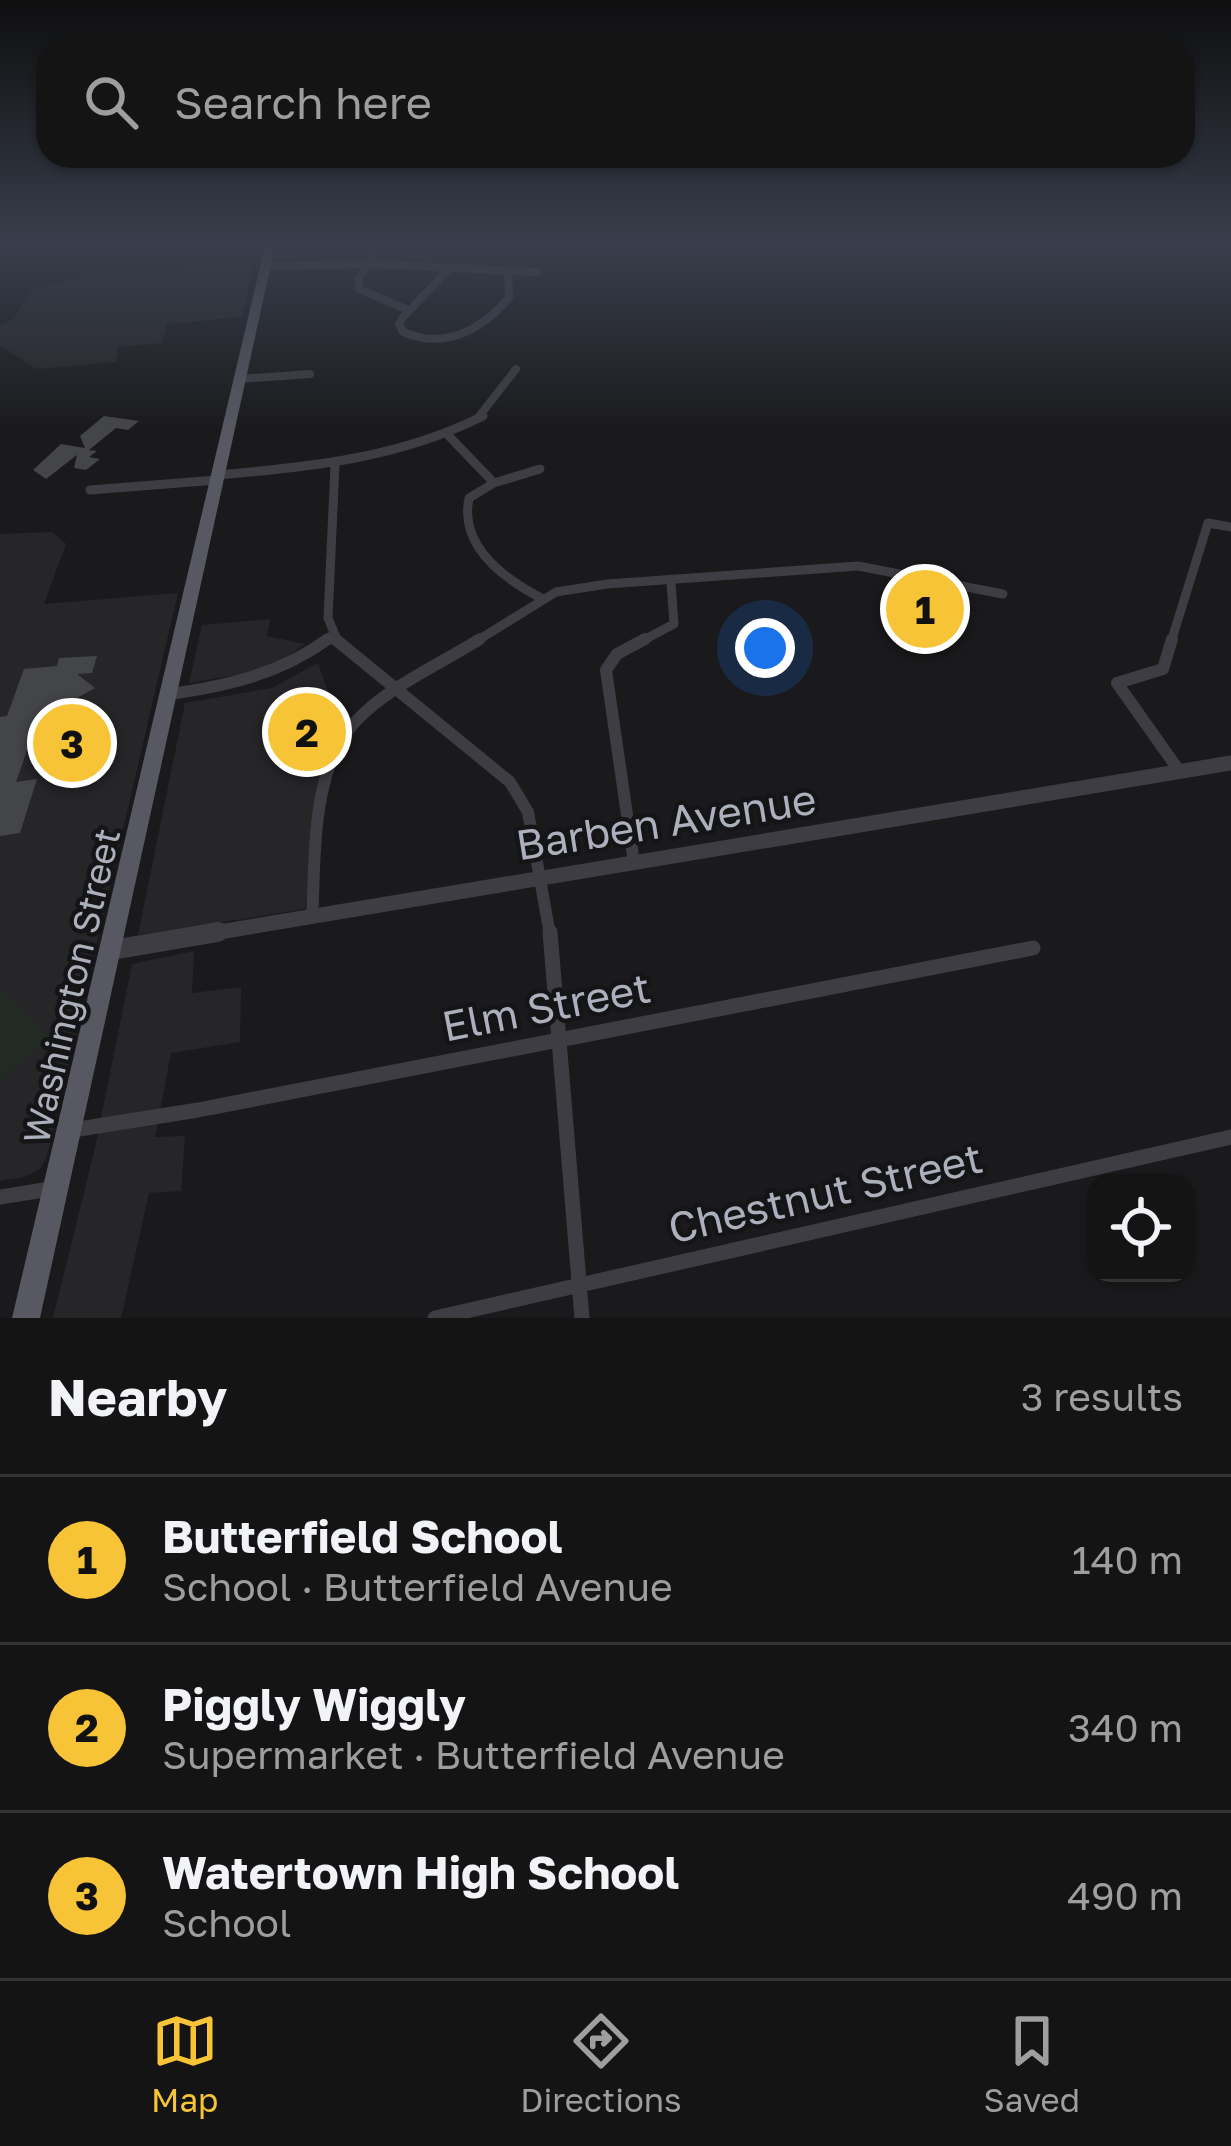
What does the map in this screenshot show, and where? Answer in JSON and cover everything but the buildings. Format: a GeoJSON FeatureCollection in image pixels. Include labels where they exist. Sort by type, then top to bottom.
{"type":"FeatureCollection","features":[{"type":"Feature","properties":{"kind":"main road","name":"Washington Street"},"geometry":{"type":"LineString","coordinates":[[26,1318],[73,1130],[256,308]]}},
{"type":"Feature","properties":{"kind":"street"},"geometry":{"type":"LineString","coordinates":[[402,308],[408,310]]}},
{"type":"Feature","properties":{"kind":"street"},"geometry":{"type":"LineString","coordinates":[[413,308],[399,324],[409,336],[430,341],[459,336],[502,308]]}},
{"type":"Feature","properties":{"kind":"street"},"geometry":{"type":"LineString","coordinates":[[91,490],[335,465],[448,434],[484,415],[516,369]]}},
{"type":"Feature","properties":{"kind":"street"},"geometry":{"type":"LineString","coordinates":[[240,379],[310,374]]}},
{"type":"Feature","properties":{"kind":"street"},"geometry":{"type":"LineString","coordinates":[[448,434],[494,483]]}},
{"type":"Feature","properties":{"kind":"street"},"geometry":{"type":"LineString","coordinates":[[335,465],[328,618],[333,635],[510,782],[528,812],[561,1039],[581,1318]]}},
{"type":"Feature","properties":{"kind":"street"},"geometry":{"type":"LineString","coordinates":[[540,469],[494,483],[469,499],[465,507],[469,532],[485,556],[543,599]]}},
{"type":"Feature","properties":{"kind":"street"},"geometry":{"type":"LineString","coordinates":[[1180,772],[1117,683],[1163,669],[1208,523],[1231,527]]}},
{"type":"Feature","properties":{"kind":"street"},"geometry":{"type":"LineString","coordinates":[[312,917],[319,812],[334,753],[360,716],[543,599],[592,585],[859,566],[1003,594]]}},
{"type":"Feature","properties":{"kind":"street"},"geometry":{"type":"LineString","coordinates":[[634,863],[606,670],[617,654],[674,624],[671,582]]}},
{"type":"Feature","properties":{"kind":"street"},"geometry":{"type":"LineString","coordinates":[[170,694],[266,677],[333,635]]}},
{"type":"Feature","properties":{"kind":"street","name":"Barben Avenue"},"geometry":{"type":"LineString","coordinates":[[112,950],[1231,763]]}},
{"type":"Feature","properties":{"kind":"street","name":"Elm Street"},"geometry":{"type":"LineString","coordinates":[[73,1130],[1033,948]]}},
{"type":"Feature","properties":{"kind":"street","name":"Chestnut Street"},"geometry":{"type":"LineString","coordinates":[[435,1318],[1231,1137]]}},
{"type":"Feature","properties":{"kind":"street"},"geometry":{"type":"LineString","coordinates":[[0,1197],[58,1188]]}},
{"type":"Feature","properties":{"kind":"shaded area"},"geometry":{"type":"Polygon","coordinates":[[[20,308],[244,308],[242,317],[167,324],[162,343],[118,347],[116,362],[36,369],[0,345],[0,325],[12,320],[20,308]]]}},
{"type":"Feature","properties":{"kind":"shaded area"},"geometry":{"type":"Polygon","coordinates":[[[53,532],[66,544],[44,604],[178,593],[47,1156],[40,1169],[25,1177],[0,1181],[0,534],[53,532]]]}},
{"type":"Feature","properties":{"kind":"shaded area"},"geometry":{"type":"Polygon","coordinates":[[[270,619],[267,636],[305,644],[267,670],[189,683],[202,625],[270,619]]]}},
{"type":"Feature","properties":{"kind":"shaded area"},"geometry":{"type":"Polygon","coordinates":[[[318,663],[334,708],[305,909],[138,935],[185,703],[272,688],[318,663]]]}},
{"type":"Feature","properties":{"kind":"shaded area"},"geometry":{"type":"Polygon","coordinates":[[[194,951],[192,993],[241,987],[240,1042],[171,1053],[155,1137],[185,1136],[181,1191],[149,1193],[121,1318],[53,1318],[95,1148],[132,964],[194,951]]]}},
{"type":"Feature","properties":{"kind":"shaded area"},"geometry":{"type":"Polygon","coordinates":[[[0,989],[51,1037],[0,1080],[0,989]]]}},
{"type":"Feature","properties":{"kind":"place","name":"Butterfield School"},"geometry":{"type":"Point","coordinates":[925,609]}},
{"type":"Feature","properties":{"kind":"place","name":"Piggly Wiggly"},"geometry":{"type":"Point","coordinates":[307,732]}},
{"type":"Feature","properties":{"kind":"place","name":"Watertown High School"},"geometry":{"type":"Point","coordinates":[72,743]}}]}
